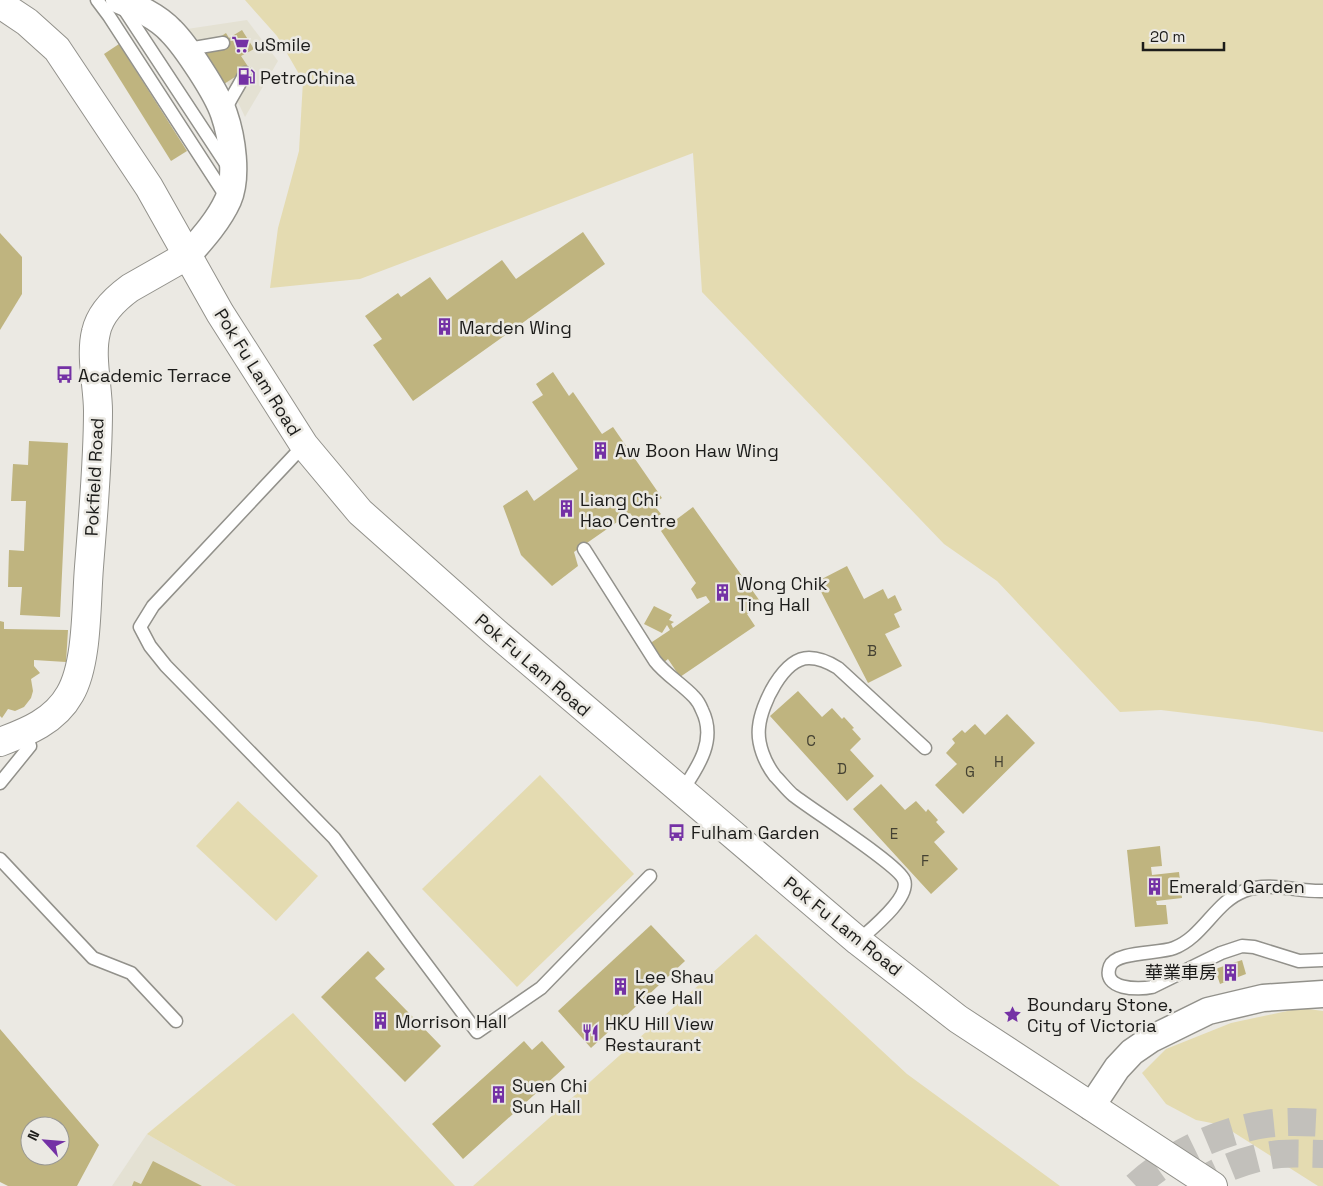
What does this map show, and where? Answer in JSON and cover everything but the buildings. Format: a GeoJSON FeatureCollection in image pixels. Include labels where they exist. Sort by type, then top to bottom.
{"type":"FeatureCollection","features":[{"type":"Feature","properties":{"kind":"main road","name":"Pok Fu Lam Road"},"geometry":{"type":"LineString","coordinates":[[0,4],[27,22],[57,49],[144,179],[220,313],[304,445],[360,512],[495,632],[858,941],[958,1019],[1213,1186]]}},
{"type":"Feature","properties":{"kind":"main road","name":"Pokfield Road"},"geometry":{"type":"LineString","coordinates":[[0,742],[25,733],[46,721],[64,702],[74,687],[80,667],[84,637],[98,437],[96,332],[105,311],[121,294],[188,255]]}},
{"type":"Feature","properties":{"kind":"street"},"geometry":{"type":"LineString","coordinates":[[119,0],[151,8],[184,47],[205,79],[224,113],[232,144],[230,188]]}},
{"type":"Feature","properties":{"kind":"street","name":"Pokfield Road"},"geometry":{"type":"LineString","coordinates":[[188,255],[213,226],[230,188]]}},
{"type":"Feature","properties":{"kind":"street"},"geometry":{"type":"LineString","coordinates":[[1091,1107],[1118,1068],[1132,1052],[1151,1038],[1208,1011],[1263,998],[1323,994]]}},
{"type":"Feature","properties":{"kind":"lane"},"geometry":{"type":"LineString","coordinates":[[97,0],[230,188]]}},
{"type":"Feature","properties":{"kind":"lane"},"geometry":{"type":"LineString","coordinates":[[119,0],[230,188]]}},
{"type":"Feature","properties":{"kind":"lane"},"geometry":{"type":"LineString","coordinates":[[184,47],[216,46]]}},
{"type":"Feature","properties":{"kind":"lane"},"geometry":{"type":"LineString","coordinates":[[224,113],[240,81]]}},
{"type":"Feature","properties":{"kind":"lane"},"geometry":{"type":"LineString","coordinates":[[304,445],[153,606],[140,628],[150,646],[166,666],[334,838],[477,1032],[541,988],[650,876]]}},
{"type":"Feature","properties":{"kind":"lane"},"geometry":{"type":"LineString","coordinates":[[584,550],[654,661],[665,674],[697,699],[705,716],[709,733],[704,754],[682,791]]}},
{"type":"Feature","properties":{"kind":"lane"},"geometry":{"type":"LineString","coordinates":[[858,941],[888,915],[904,890],[905,881],[901,875],[881,858],[792,794],[774,774],[761,752],[759,727],[767,696],[782,675],[795,663],[809,658],[829,662],[838,668],[925,748]]}},
{"type":"Feature","properties":{"kind":"lane"},"geometry":{"type":"LineString","coordinates":[[0,783],[30,746],[25,733]]}},
{"type":"Feature","properties":{"kind":"lane"},"geometry":{"type":"LineString","coordinates":[[0,859],[93,958],[131,973],[176,1021]]}},
{"type":"Feature","properties":{"kind":"lane"},"geometry":{"type":"LineString","coordinates":[[1323,890],[1310,891],[1263,886],[1244,891],[1228,900],[1184,943],[1166,950],[1121,957],[1110,966],[1109,973],[1117,985],[1140,990],[1162,984],[1220,953],[1242,946],[1299,961],[1323,960]]}},
{"type":"Feature","properties":{"kind":"shaded area"},"geometry":{"type":"Polygon","coordinates":[[[245,0],[1323,0],[1323,732],[1161,710],[1120,712],[997,581],[944,544],[702,292],[693,153],[360,279],[270,288],[278,228],[299,151],[303,81],[277,36],[245,0]]]}},
{"type":"Feature","properties":{"kind":"shaded area","name":"PetroChina"},"geometry":{"type":"Polygon","coordinates":[[[247,20],[278,61],[245,117],[234,94],[204,46],[187,29],[247,20]]]}},
{"type":"Feature","properties":{"kind":"shaded area"},"geometry":{"type":"Polygon","coordinates":[[[540,775],[634,874],[517,987],[422,889],[540,775]]]}},
{"type":"Feature","properties":{"kind":"shaded area"},"geometry":{"type":"Polygon","coordinates":[[[238,801],[318,876],[276,921],[196,846],[238,801]]]}},
{"type":"Feature","properties":{"kind":"shaded area"},"geometry":{"type":"Polygon","coordinates":[[[756,934],[907,1074],[1060,1186],[473,1186],[756,934]]]}},
{"type":"Feature","properties":{"kind":"shaded area"},"geometry":{"type":"Polygon","coordinates":[[[1301,1008],[1323,1011],[1323,1186],[1318,1186],[1222,1125],[1196,1120],[1166,1104],[1142,1073],[1166,1049],[1231,1023],[1301,1008]]]}},
{"type":"Feature","properties":{"kind":"shaded area"},"geometry":{"type":"Polygon","coordinates":[[[293,1013],[455,1186],[236,1186],[147,1134],[293,1013]]]}},
{"type":"Feature","properties":{"kind":"shaded area"},"geometry":{"type":"Polygon","coordinates":[[[147,1134],[236,1186],[112,1186],[147,1134]]]}},
{"type":"Feature","properties":{"kind":"tunnel"},"geometry":{"type":"LineString","coordinates":[[1136,1186],[1149,1174],[1180,1154],[1213,1138],[1248,1127],[1273,1123],[1323,1123]]}},
{"type":"Feature","properties":{"kind":"tunnel"},"geometry":{"type":"LineString","coordinates":[[1193,1186],[1224,1170],[1257,1158],[1280,1154],[1323,1154]]}},
{"type":"Feature","properties":{"kind":"place","name":"uSmile"},"geometry":{"type":"Point","coordinates":[240,44]}},
{"type":"Feature","properties":{"kind":"place","name":"PetroChina"},"geometry":{"type":"Point","coordinates":[246,77]}},
{"type":"Feature","properties":{"kind":"place","name":"Marden Wing"},"geometry":{"type":"Point","coordinates":[445,327]}},
{"type":"Feature","properties":{"kind":"place","name":"Academic Terrace"},"geometry":{"type":"Point","coordinates":[64,375]}},
{"type":"Feature","properties":{"kind":"place","name":"Aw Boon Haw Wing"},"geometry":{"type":"Point","coordinates":[601,450]}},
{"type":"Feature","properties":{"kind":"place","name":"Liang Chi Hao Centre"},"geometry":{"type":"Point","coordinates":[566,509]}},
{"type":"Feature","properties":{"kind":"place","name":"Wong Chik Ting Hall"},"geometry":{"type":"Point","coordinates":[723,593]}},
{"type":"Feature","properties":{"kind":"place","name":"Fulham Garden"},"geometry":{"type":"Point","coordinates":[677,832]}},
{"type":"Feature","properties":{"kind":"place","name":"Emerald Garden"},"geometry":{"type":"Point","coordinates":[1155,886]}},
{"type":"Feature","properties":{"kind":"place","name":"華業車房"},"geometry":{"type":"Point","coordinates":[1231,972]}},
{"type":"Feature","properties":{"kind":"place","name":"Lee Shau Kee Hall"},"geometry":{"type":"Point","coordinates":[621,986]}},
{"type":"Feature","properties":{"kind":"place","name":"Boundary Stone, City of Victoria"},"geometry":{"type":"Point","coordinates":[1013,1014]}},
{"type":"Feature","properties":{"kind":"place","name":"Morrison Hall"},"geometry":{"type":"Point","coordinates":[381,1021]}},
{"type":"Feature","properties":{"kind":"place","name":"HKU Hill View Restaurant"},"geometry":{"type":"Point","coordinates":[591,1033]}},
{"type":"Feature","properties":{"kind":"place","name":"Suen Chi Sun Hall"},"geometry":{"type":"Point","coordinates":[498,1095]}}]}
